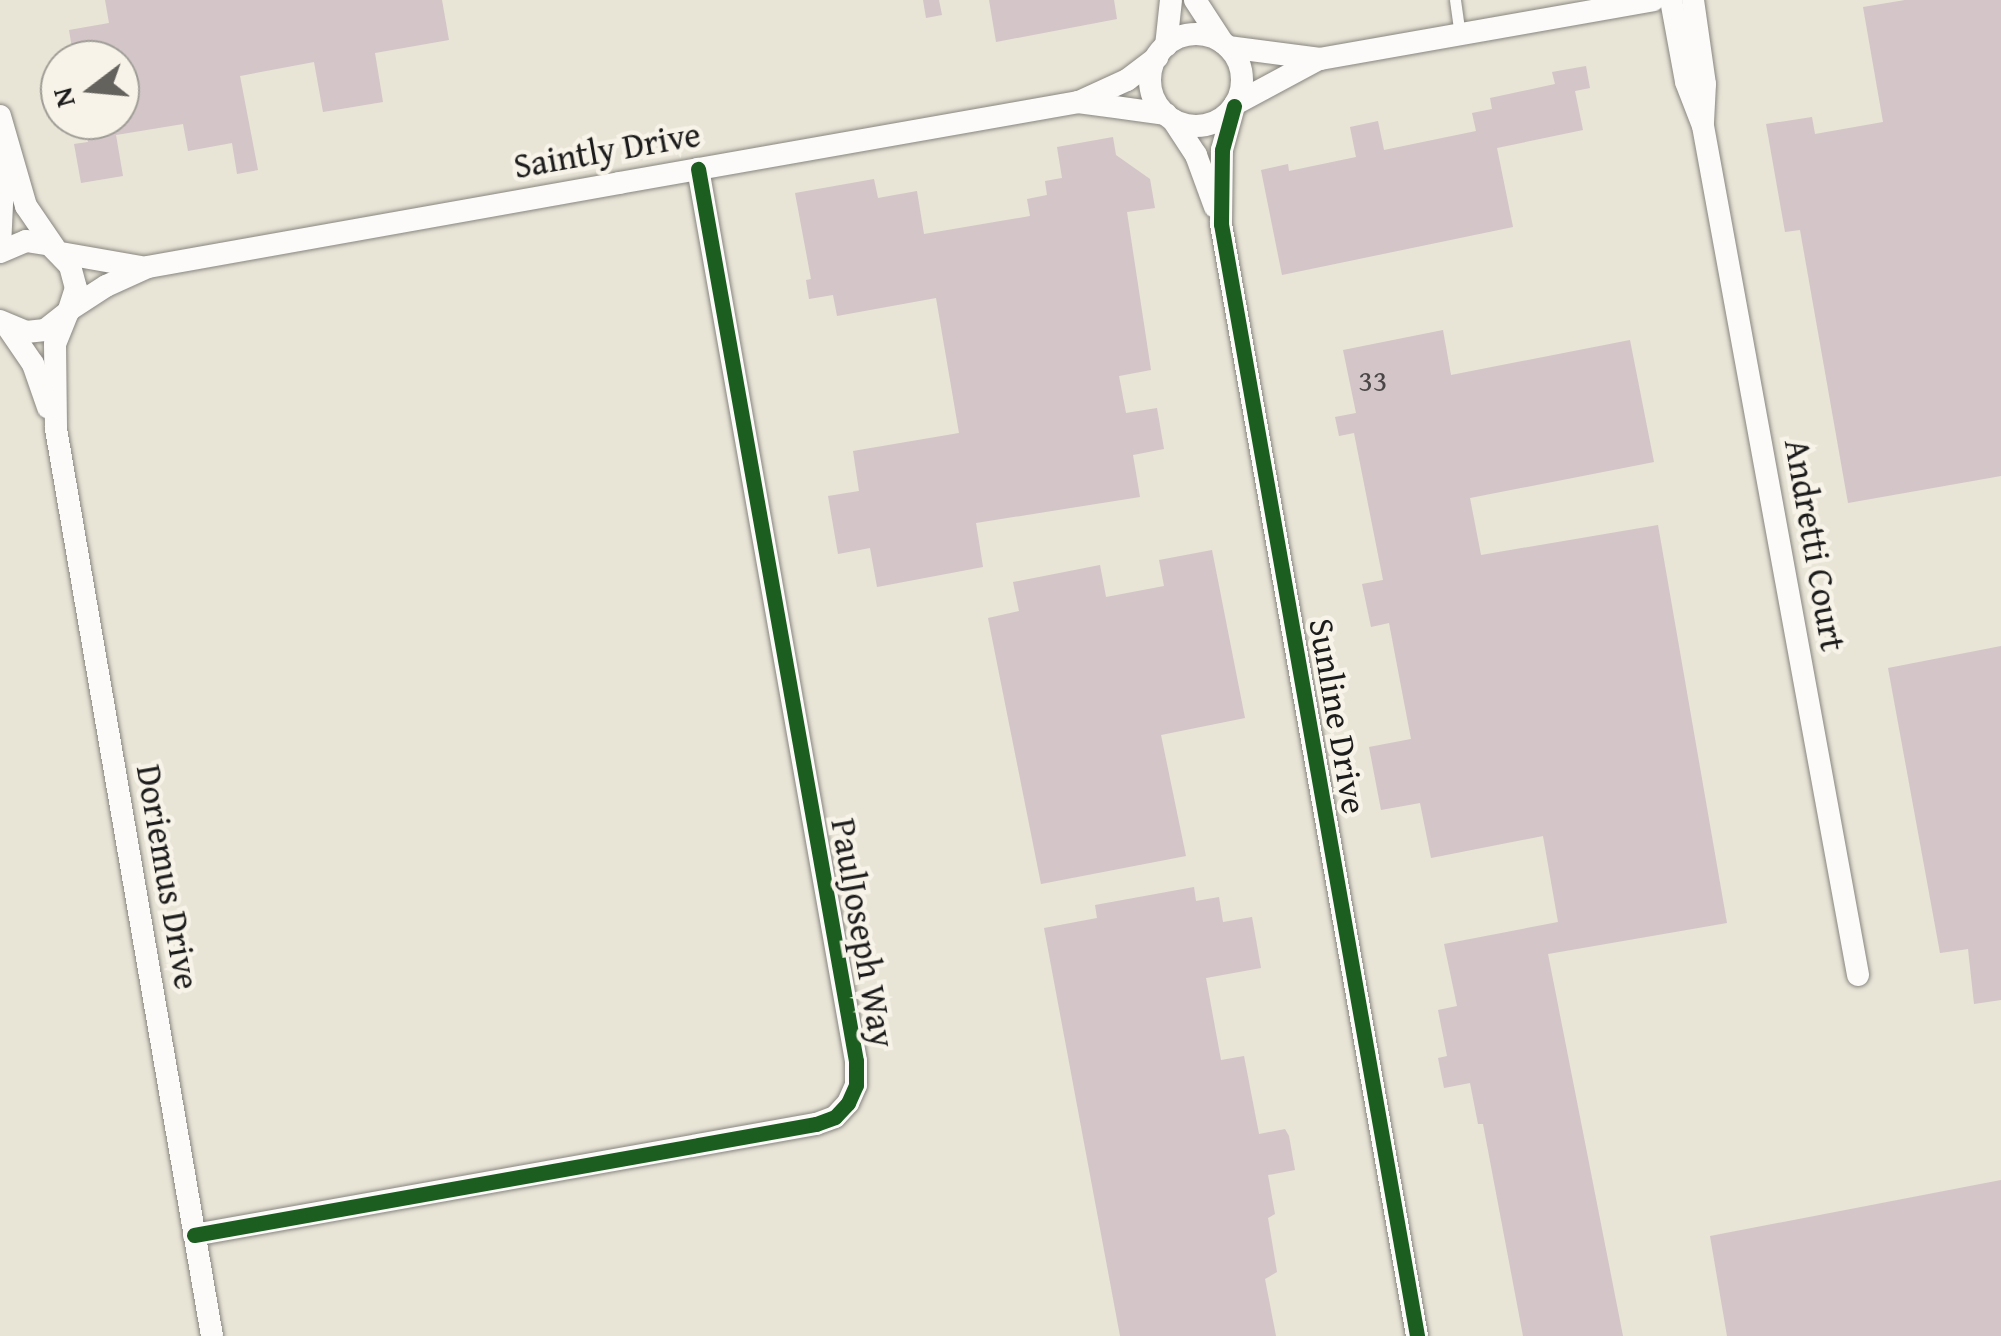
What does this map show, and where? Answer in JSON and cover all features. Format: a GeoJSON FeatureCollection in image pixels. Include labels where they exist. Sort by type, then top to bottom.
{"type":"FeatureCollection","features":[{"type":"Feature","properties":{"kind":"street"},"geometry":{"type":"LineString","coordinates":[[1171,0],[1162,50],[1151,72],[1152,91],[1170,117],[1202,126],[1220,120],[1235,105],[1320,59],[1653,0]]}},
{"type":"Feature","properties":{"kind":"street"},"geometry":{"type":"LineString","coordinates":[[1195,0],[1242,74],[1235,105]]}},
{"type":"Feature","properties":{"kind":"street"},"geometry":{"type":"LineString","coordinates":[[1671,0],[1686,82],[1703,126]]}},
{"type":"Feature","properties":{"kind":"street"},"geometry":{"type":"LineString","coordinates":[[1693,0],[1706,84],[1703,126]]}},
{"type":"Feature","properties":{"kind":"street"},"geometry":{"type":"LineString","coordinates":[[1162,50],[1194,35],[1225,45],[1320,59]]}},
{"type":"Feature","properties":{"kind":"street","name":"Saintly Drive"},"geometry":{"type":"LineString","coordinates":[[4,324],[36,332],[54,326],[106,286],[148,267],[1078,102],[1126,80],[1162,50]]}},
{"type":"Feature","properties":{"kind":"street","name":"Saintly Drive"},"geometry":{"type":"LineString","coordinates":[[1078,102],[1170,117]]}},
{"type":"Feature","properties":{"kind":"street","name":"Sunline Drive"},"geometry":{"type":"LineString","coordinates":[[1221,224],[1222,150],[1235,105]]}},
{"type":"Feature","properties":{"kind":"street","name":"Sunline Drive"},"geometry":{"type":"LineString","coordinates":[[1170,117],[1196,155],[1221,224],[1417,1336]]}},
{"type":"Feature","properties":{"kind":"street"},"geometry":{"type":"LineString","coordinates":[[0,250],[5,193],[2,125]]}},
{"type":"Feature","properties":{"kind":"street"},"geometry":{"type":"LineString","coordinates":[[2,125],[31,218],[59,251]]}},
{"type":"Feature","properties":{"kind":"street","name":"Andretti Court"},"geometry":{"type":"LineString","coordinates":[[1703,126],[1858,975]]}},
{"type":"Feature","properties":{"kind":"street","name":"PaulJoseph Way"},"geometry":{"type":"LineString","coordinates":[[194,1235],[816,1124],[835,1117],[848,1103],[856,1084],[856,1061],[698,170]]}},
{"type":"Feature","properties":{"kind":"street","name":"Saintly Drive"},"geometry":{"type":"LineString","coordinates":[[0,250],[26,241],[148,267]]}},
{"type":"Feature","properties":{"kind":"street","name":"Doriemus Drive"},"geometry":{"type":"LineString","coordinates":[[59,251],[75,280],[69,311],[55,344],[56,428],[212,1336]]}},
{"type":"Feature","properties":{"kind":"street","name":"Doriemus Drive"},"geometry":{"type":"LineString","coordinates":[[4,324],[32,364],[56,428]]}},
{"type":"Feature","properties":{"kind":"lane"},"geometry":{"type":"LineString","coordinates":[[1455,0],[1460,34]]}},
{"type":"Feature","properties":{"kind":"building"},"geometry":{"type":"Polygon","coordinates":[[[105,0],[442,0],[449,40],[375,53],[383,102],[323,112],[314,62],[240,76],[258,170],[237,174],[232,143],[188,151],[183,124],[140,131],[140,40],[71,40],[69,30],[109,23],[105,0]]]}},
{"type":"Feature","properties":{"kind":"building"},"geometry":{"type":"Polygon","coordinates":[[[923,0],[939,0],[942,15],[926,18],[923,0]]]}},
{"type":"Feature","properties":{"kind":"building"},"geometry":{"type":"Polygon","coordinates":[[[989,0],[1114,0],[1117,19],[996,42],[989,0]]]}},
{"type":"Feature","properties":{"kind":"building"},"geometry":{"type":"Polygon","coordinates":[[[1905,0],[2001,0],[2001,476],[1848,503],[1800,230],[1785,232],[1766,124],[1812,117],[1815,134],[1883,122],[1863,7],[1905,0]]]}},
{"type":"Feature","properties":{"kind":"building"},"geometry":{"type":"Polygon","coordinates":[[[1586,66],[1590,88],[1575,91],[1583,130],[1497,148],[1513,227],[1282,275],[1261,170],[1288,164],[1289,171],[1356,157],[1350,127],[1378,121],[1384,150],[1476,131],[1472,113],[1492,109],[1490,98],[1555,84],[1552,72],[1586,66]]]}},
{"type":"Feature","properties":{"kind":"building"},"geometry":{"type":"Polygon","coordinates":[[[1113,137],[1116,155],[1150,179],[1155,208],[1127,212],[1151,370],[1119,376],[1126,413],[1157,408],[1164,449],[1133,455],[1140,497],[976,523],[983,567],[877,587],[870,548],[838,554],[828,496],[859,491],[853,451],[959,433],[936,298],[837,316],[833,295],[809,299],[806,280],[811,279],[795,193],[874,179],[878,198],[917,191],[924,234],[1030,216],[1027,199],[1047,195],[1045,181],[1062,178],[1057,147],[1113,137]]]}},
{"type":"Feature","properties":{"kind":"building"},"geometry":{"type":"Polygon","coordinates":[[[117,140],[123,176],[81,183],[74,144],[117,140]]]}},
{"type":"Feature","properties":{"kind":"building"},"geometry":{"type":"Polygon","coordinates":[[[1443,330],[1451,375],[1630,340],[1654,462],[1470,498],[1481,555],[1658,525],[1727,923],[1548,954],[1623,1336],[1523,1336],[1483,1124],[1478,1124],[1470,1083],[1444,1088],[1438,1058],[1447,1056],[1438,1010],[1457,1006],[1444,944],[1558,922],[1543,836],[1431,858],[1420,803],[1381,810],[1369,747],[1411,739],[1389,623],[1371,627],[1362,584],[1383,580],[1354,433],[1339,436],[1335,417],[1356,413],[1343,350],[1443,330]]]}},
{"type":"Feature","properties":{"kind":"building"},"geometry":{"type":"Polygon","coordinates":[[[1212,550],[1245,718],[1161,735],[1186,856],[1041,884],[988,618],[1019,611],[1013,582],[1100,565],[1106,597],[1164,586],[1159,560],[1212,550]]]}},
{"type":"Feature","properties":{"kind":"building"},"geometry":{"type":"Polygon","coordinates":[[[2001,646],[2001,1000],[1974,1004],[1968,949],[1940,953],[1888,668],[2001,646]]]}},
{"type":"Feature","properties":{"kind":"building"},"geometry":{"type":"Polygon","coordinates":[[[1194,887],[1196,901],[1219,897],[1223,922],[1252,917],[1261,968],[1206,978],[1221,1060],[1244,1056],[1259,1134],[1285,1129],[1289,1136],[1295,1170],[1268,1175],[1275,1214],[1268,1218],[1277,1272],[1265,1279],[1276,1336],[1120,1336],[1044,928],[1097,918],[1095,905],[1194,887]]]}},
{"type":"Feature","properties":{"kind":"building"},"geometry":{"type":"Polygon","coordinates":[[[2001,1180],[2001,1336],[1727,1336],[1710,1236],[2001,1180]]]}},
{"type":"Feature","properties":{"kind":"cycle path"},"geometry":{"type":"LineString","coordinates":[[1234,106],[1222,150],[1221,224],[1417,1336]]}},
{"type":"Feature","properties":{"kind":"cycle path"},"geometry":{"type":"LineString","coordinates":[[194,1235],[816,1124],[835,1117],[848,1103],[856,1085],[856,1061],[698,169]]}}]}
